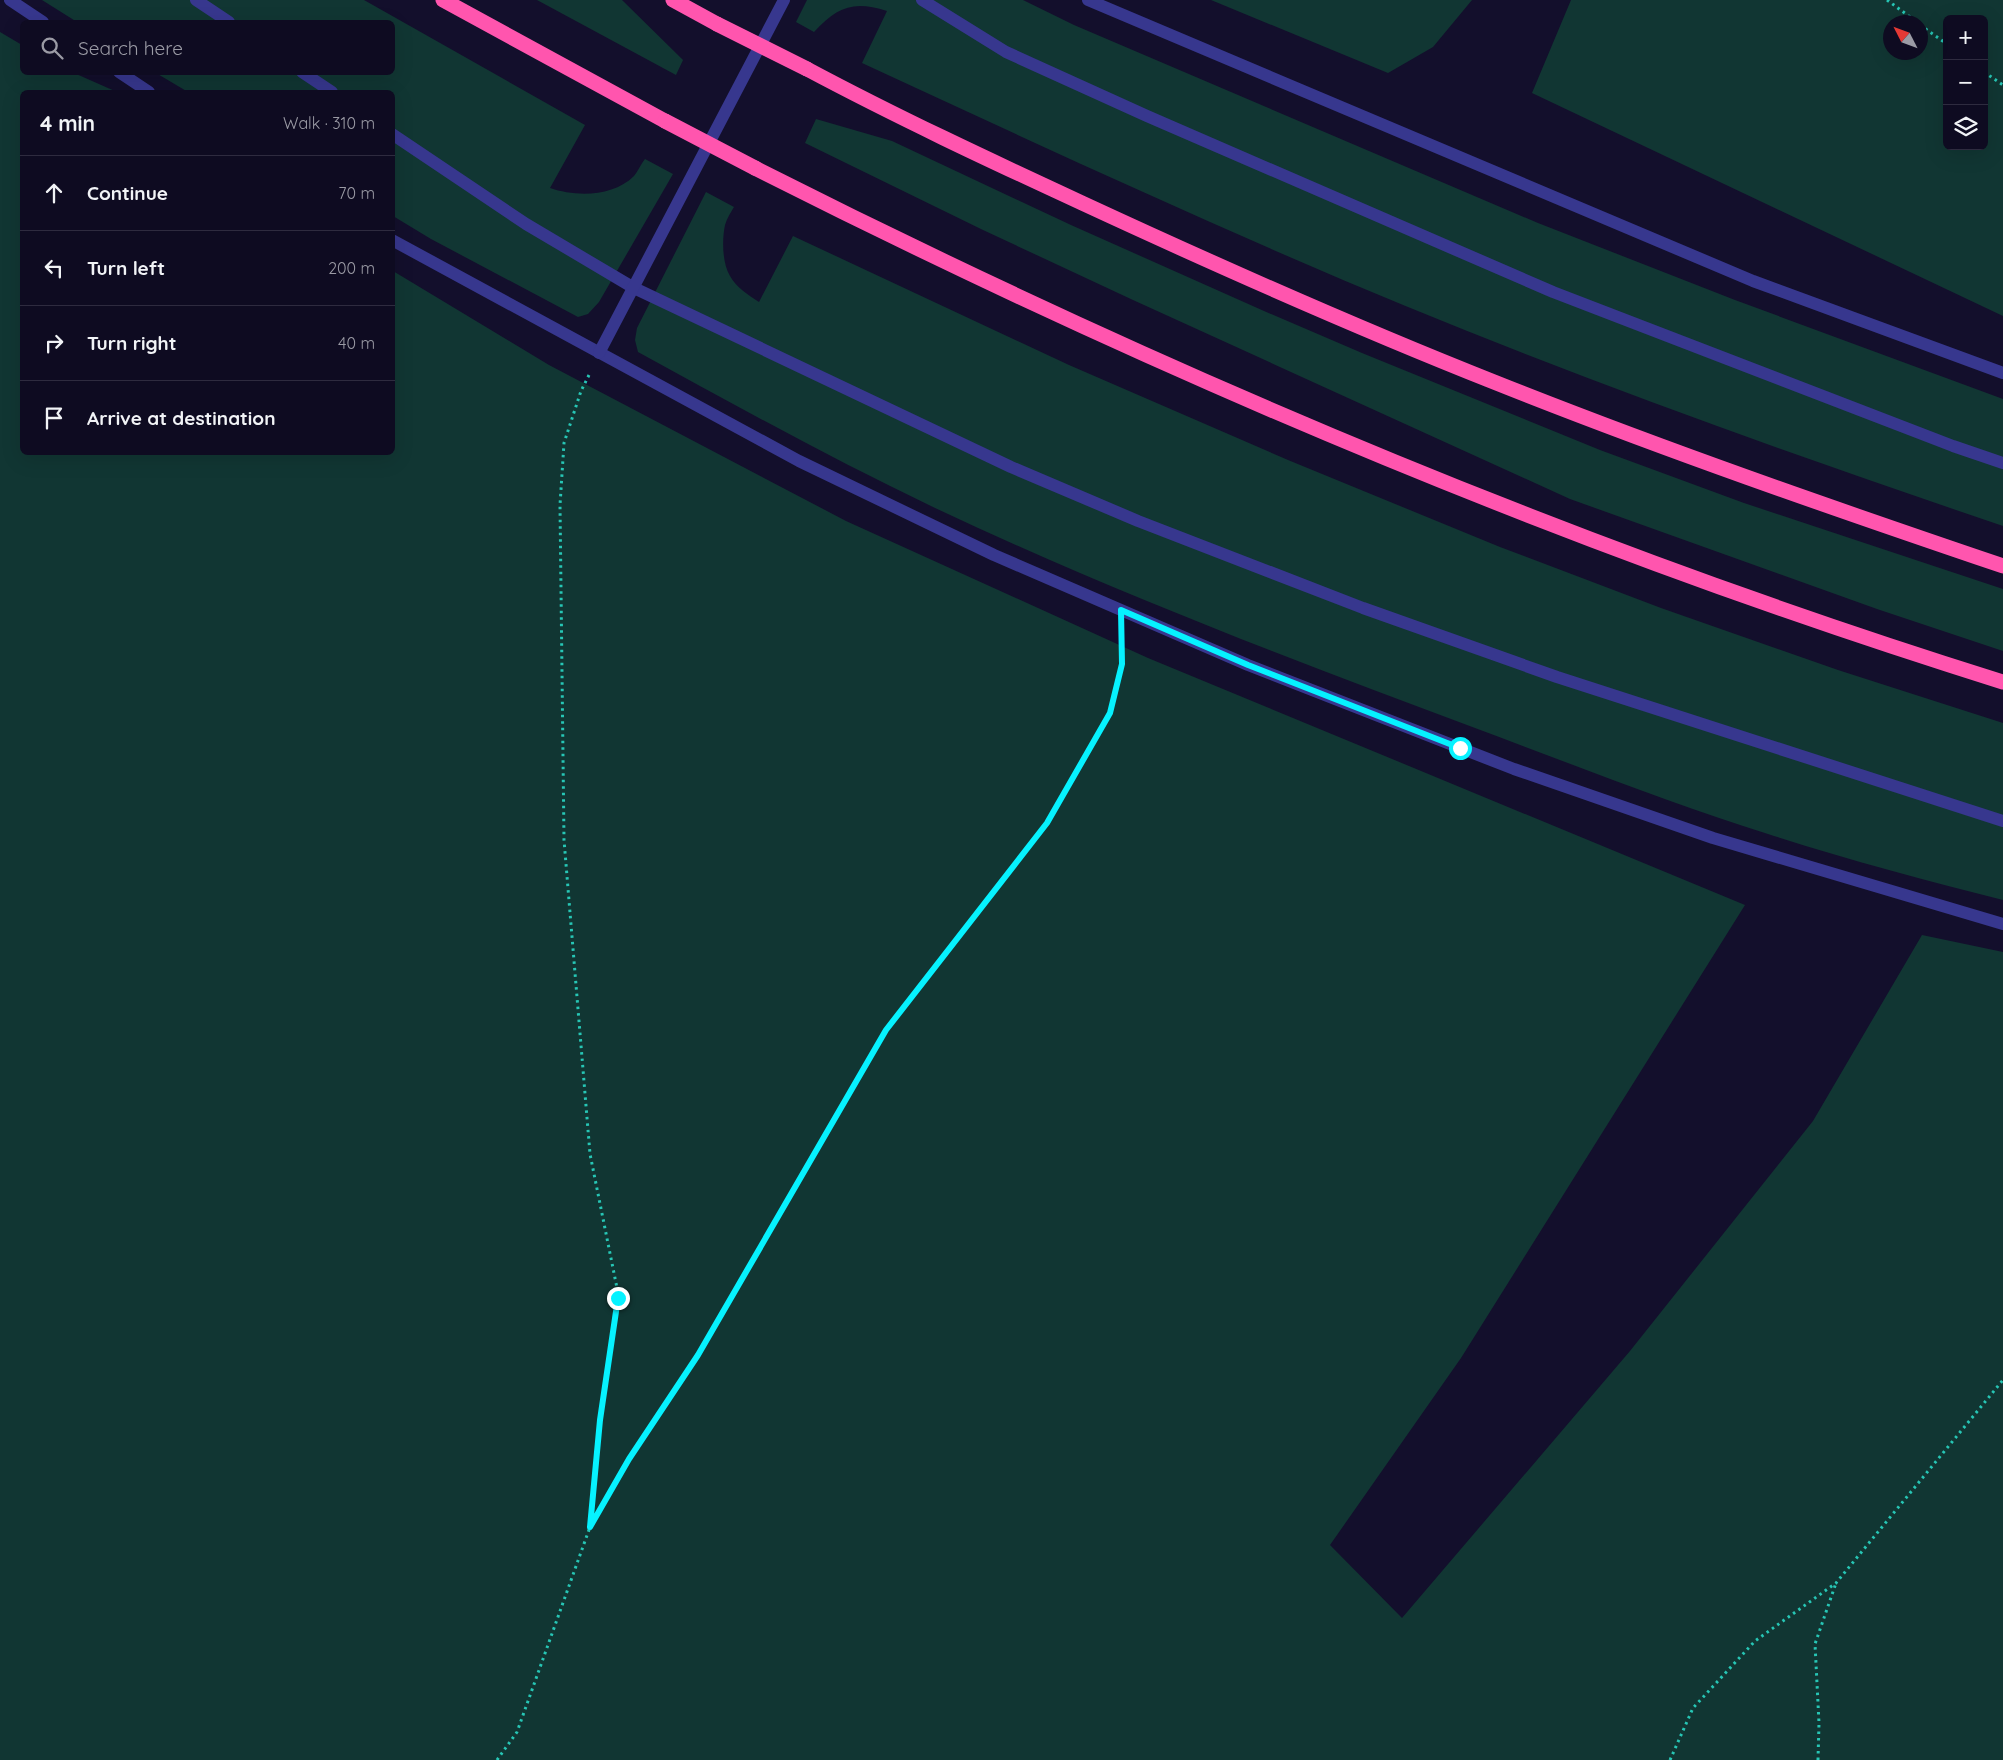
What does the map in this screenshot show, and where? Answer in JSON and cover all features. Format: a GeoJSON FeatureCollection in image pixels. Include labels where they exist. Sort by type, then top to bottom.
{"type":"FeatureCollection","features":[{"type":"Feature","properties":{"kind":"highway"},"geometry":{"type":"LineString","coordinates":[[443,0],[755,168],[973,276],[1226,390],[1368,451],[1515,510],[1730,590],[2003,682]]}},
{"type":"Feature","properties":{"kind":"highway"},"geometry":{"type":"LineString","coordinates":[[673,0],[877,106],[955,144],[1202,259],[1375,334],[1495,383],[1776,489],[2003,566]]}},
{"type":"Feature","properties":{"kind":"street"},"geometry":{"type":"LineString","coordinates":[[10,0],[40,20]]}},
{"type":"Feature","properties":{"kind":"street"},"geometry":{"type":"LineString","coordinates":[[196,0],[226,20]]}},
{"type":"Feature","properties":{"kind":"street"},"geometry":{"type":"LineString","coordinates":[[599,353],[784,0]]}},
{"type":"Feature","properties":{"kind":"street"},"geometry":{"type":"LineString","coordinates":[[922,0],[1006,52],[1156,120],[1553,292],[1953,446],[2003,463]]}},
{"type":"Feature","properties":{"kind":"street"},"geometry":{"type":"LineString","coordinates":[[1088,0],[1753,281],[2003,373]]}},
{"type":"Feature","properties":{"kind":"street"},"geometry":{"type":"LineString","coordinates":[[124,75],[146,90]]}},
{"type":"Feature","properties":{"kind":"street"},"geometry":{"type":"LineString","coordinates":[[306,75],[329,90]]}},
{"type":"Feature","properties":{"kind":"street"},"geometry":{"type":"LineString","coordinates":[[395,136],[526,224],[634,288],[1012,467],[1147,524],[1363,608],[1557,677],[2003,821]]}},
{"type":"Feature","properties":{"kind":"street"},"geometry":{"type":"LineString","coordinates":[[395,242],[798,461],[994,555],[1248,665],[1514,769],[1713,838],[2003,924]]}},
{"type":"Feature","properties":{"kind":"path"},"geometry":{"type":"LineString","coordinates":[[1887,0],[1908,15]]}},
{"type":"Feature","properties":{"kind":"path"},"geometry":{"type":"LineString","coordinates":[[1928,31],[1943,41]]}},
{"type":"Feature","properties":{"kind":"path"},"geometry":{"type":"LineString","coordinates":[[1988,75],[2003,86]]}},
{"type":"Feature","properties":{"kind":"path"},"geometry":{"type":"LineString","coordinates":[[590,1527],[600,1420],[618,1298],[590,1154],[564,840],[560,505],[564,443],[581,391],[599,353]]}},
{"type":"Feature","properties":{"kind":"path"},"geometry":{"type":"LineString","coordinates":[[497,1760],[517,1732],[590,1527],[629,1459],[698,1355],[886,1030],[1052,814],[1110,713],[1122,664],[1121,610]]}},
{"type":"Feature","properties":{"kind":"path"},"geometry":{"type":"LineString","coordinates":[[1670,1760],[1692,1708],[1755,1641],[1836,1583],[2003,1380]]}},
{"type":"Feature","properties":{"kind":"path"},"geometry":{"type":"LineString","coordinates":[[1818,1760],[1819,1723],[1815,1644],[1836,1583]]}},
{"type":"Feature","properties":{"kind":"green space"},"geometry":{"type":"Polygon","coordinates":[[[42,0],[364,0],[585,125],[550,188],[582,194],[616,188],[634,176],[645,159],[673,174],[599,302],[588,314],[578,317],[431,239],[395,217],[395,90],[185,90],[159,75],[395,75],[395,20],[74,20],[42,0]]]}},
{"type":"Feature","properties":{"kind":"green space"},"geometry":{"type":"Polygon","coordinates":[[[537,0],[622,0],[683,60],[676,75],[537,0]]]}},
{"type":"Feature","properties":{"kind":"green space"},"geometry":{"type":"Polygon","coordinates":[[[807,0],[1023,0],[1074,25],[1538,223],[1735,300],[2003,399],[2003,526],[1731,431],[1551,364],[1373,293],[1232,232],[862,63],[887,11],[864,6],[846,8],[838,11],[822,23],[814,32],[796,22],[807,0]]]}},
{"type":"Feature","properties":{"kind":"green space"},"geometry":{"type":"Polygon","coordinates":[[[1211,0],[1472,0],[1433,47],[1388,73],[1211,0]]]}},
{"type":"Feature","properties":{"kind":"green space"},"geometry":{"type":"Polygon","coordinates":[[[1571,0],[2003,0],[2003,316],[1532,93],[1571,0]]]}},
{"type":"Feature","properties":{"kind":"green space"},"geometry":{"type":"Polygon","coordinates":[[[0,32],[20,44],[20,75],[79,75],[112,90],[20,90],[20,455],[395,455],[395,272],[549,365],[846,521],[1148,658],[1745,905],[1461,1358],[1330,1545],[1402,1618],[1630,1351],[1813,1121],[1922,935],[2003,952],[2003,1760],[0,1760],[0,32]]]}},
{"type":"Feature","properties":{"kind":"green space"},"geometry":{"type":"Polygon","coordinates":[[[816,119],[892,141],[1071,225],[1264,311],[1600,450],[1744,503],[2003,589],[2003,651],[1877,609],[1570,499],[1133,300],[983,230],[805,143],[816,119]]]}},
{"type":"Feature","properties":{"kind":"green space"},"geometry":{"type":"Polygon","coordinates":[[[706,192],[734,207],[724,231],[723,251],[725,265],[736,284],[759,302],[793,236],[1069,365],[1288,460],[1500,547],[1661,608],[1838,670],[2003,723],[2003,900],[1855,861],[1731,822],[1621,783],[1269,650],[999,538],[895,489],[711,392],[638,352],[635,340],[637,328],[706,192]]]}},
{"type":"Feature","properties":{"kind":"route"},"geometry":{"type":"LineString","coordinates":[[618,1298],[600,1420],[590,1527],[629,1459],[698,1355],[886,1030],[1047,823],[1110,713],[1122,664],[1121,610],[1248,665],[1460,748]]}}]}
